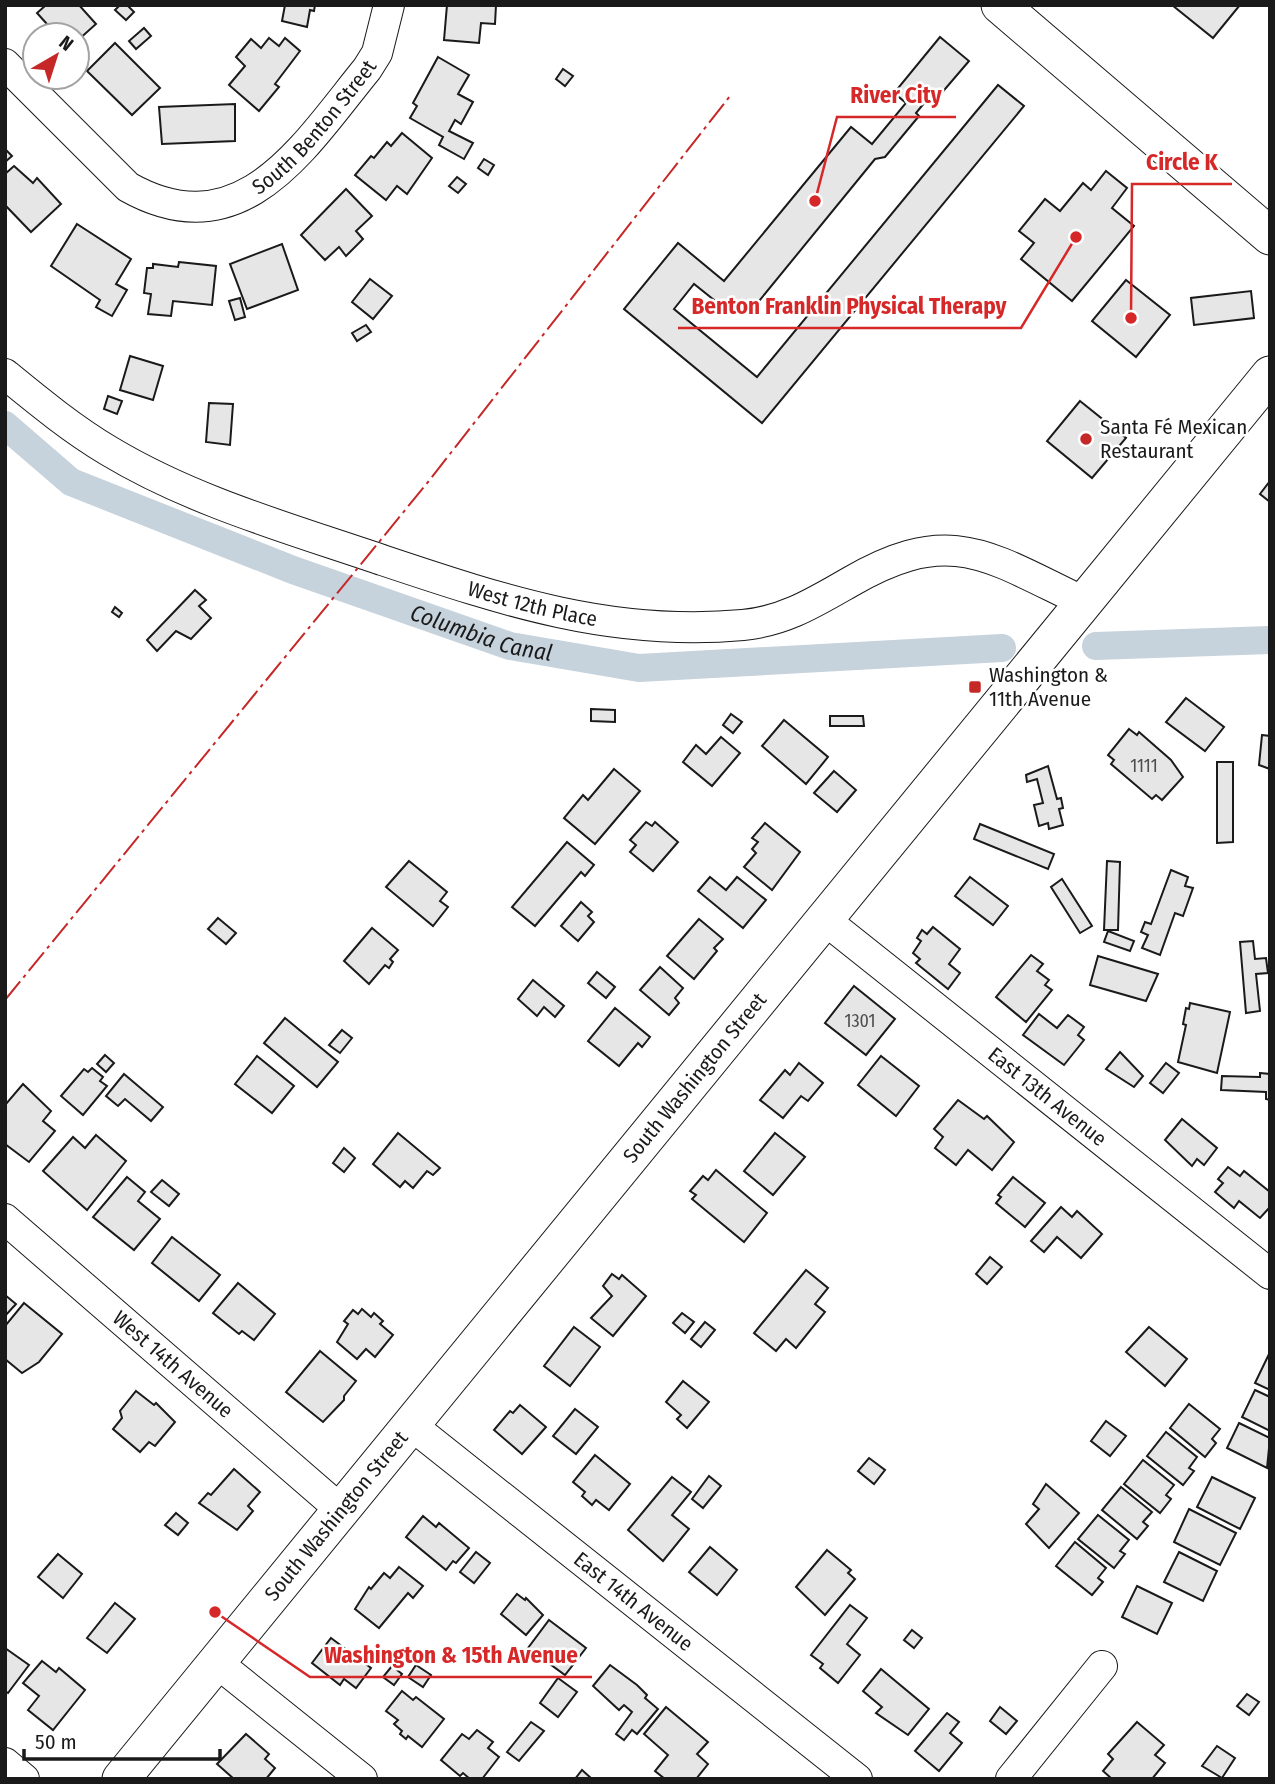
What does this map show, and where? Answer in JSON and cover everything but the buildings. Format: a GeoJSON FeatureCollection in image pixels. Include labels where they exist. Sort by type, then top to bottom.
{"type":"FeatureCollection","features":[{"type":"Feature","properties":{"kind":"main road"},"geometry":{"type":"LineString","coordinates":[[1000,5],[1270,236]]}},
{"type":"Feature","properties":{"kind":"main road","name":"South Washington Street"},"geometry":{"type":"LineString","coordinates":[[121,1779],[1270,375]]}},
{"type":"Feature","properties":{"kind":"street","name":"South Benton Street"},"geometry":{"type":"LineString","coordinates":[[5,64],[128,187],[149,199],[173,206],[198,208],[226,203],[249,194],[289,164],[367,69],[377,52],[389,5]]}},
{"type":"Feature","properties":{"kind":"street","name":"West 12th Place"},"geometry":{"type":"LineString","coordinates":[[5,374],[108,450],[193,492],[269,522],[540,610],[668,627],[763,623],[817,603],[885,564],[933,549],[985,556],[1084,602]]}},
{"type":"Feature","properties":{"kind":"street","name":"East 13th Avenue"},"geometry":{"type":"LineString","coordinates":[[825,920],[1270,1274]]}},
{"type":"Feature","properties":{"kind":"street","name":"West 14th Avenue"},"geometry":{"type":"LineString","coordinates":[[5,1219],[341,1510]]}},
{"type":"Feature","properties":{"kind":"street","name":"East 14th Avenue"},"geometry":{"type":"LineString","coordinates":[[411,1425],[857,1779]]}},
{"type":"Feature","properties":{"kind":"street"},"geometry":{"type":"LineString","coordinates":[[216,1662],[362,1779]]}},
{"type":"Feature","properties":{"kind":"street"},"geometry":{"type":"LineString","coordinates":[[1011,1779],[1102,1666]]}},
{"type":"Feature","properties":{"kind":"street"},"geometry":{"type":"LineString","coordinates":[[5,1763],[24,1779]]}},
{"type":"Feature","properties":{"kind":"waterway","name":"Columbia Canal"},"geometry":{"type":"LineString","coordinates":[[5,425],[71,482],[293,570],[510,646],[639,668],[1002,648]]}},
{"type":"Feature","properties":{"kind":"waterway","name":"Columbia Canal"},"geometry":{"type":"LineString","coordinates":[[1096,646],[1270,640]]}},
{"type":"Feature","properties":{"kind":"power"},"geometry":{"type":"LineString","coordinates":[[5,1000],[428,482],[730,96]]}},
{"type":"Feature","properties":{"kind":"place","name":"River City"},"geometry":{"type":"Point","coordinates":[815,201]}},
{"type":"Feature","properties":{"kind":"place","name":"Benton Franklin Physical Therapy"},"geometry":{"type":"Point","coordinates":[1076,237]}},
{"type":"Feature","properties":{"kind":"place","name":"Circle K"},"geometry":{"type":"Point","coordinates":[1131,318]}},
{"type":"Feature","properties":{"kind":"place","name":"Santa Fé Mexican Restaurant"},"geometry":{"type":"Point","coordinates":[1086,439]}},
{"type":"Feature","properties":{"kind":"place","name":"Washington & 11th Avenue"},"geometry":{"type":"Point","coordinates":[975,687]}},
{"type":"Feature","properties":{"kind":"place","name":"Washington & 15th Avenue"},"geometry":{"type":"Point","coordinates":[215,1612]}}]}
